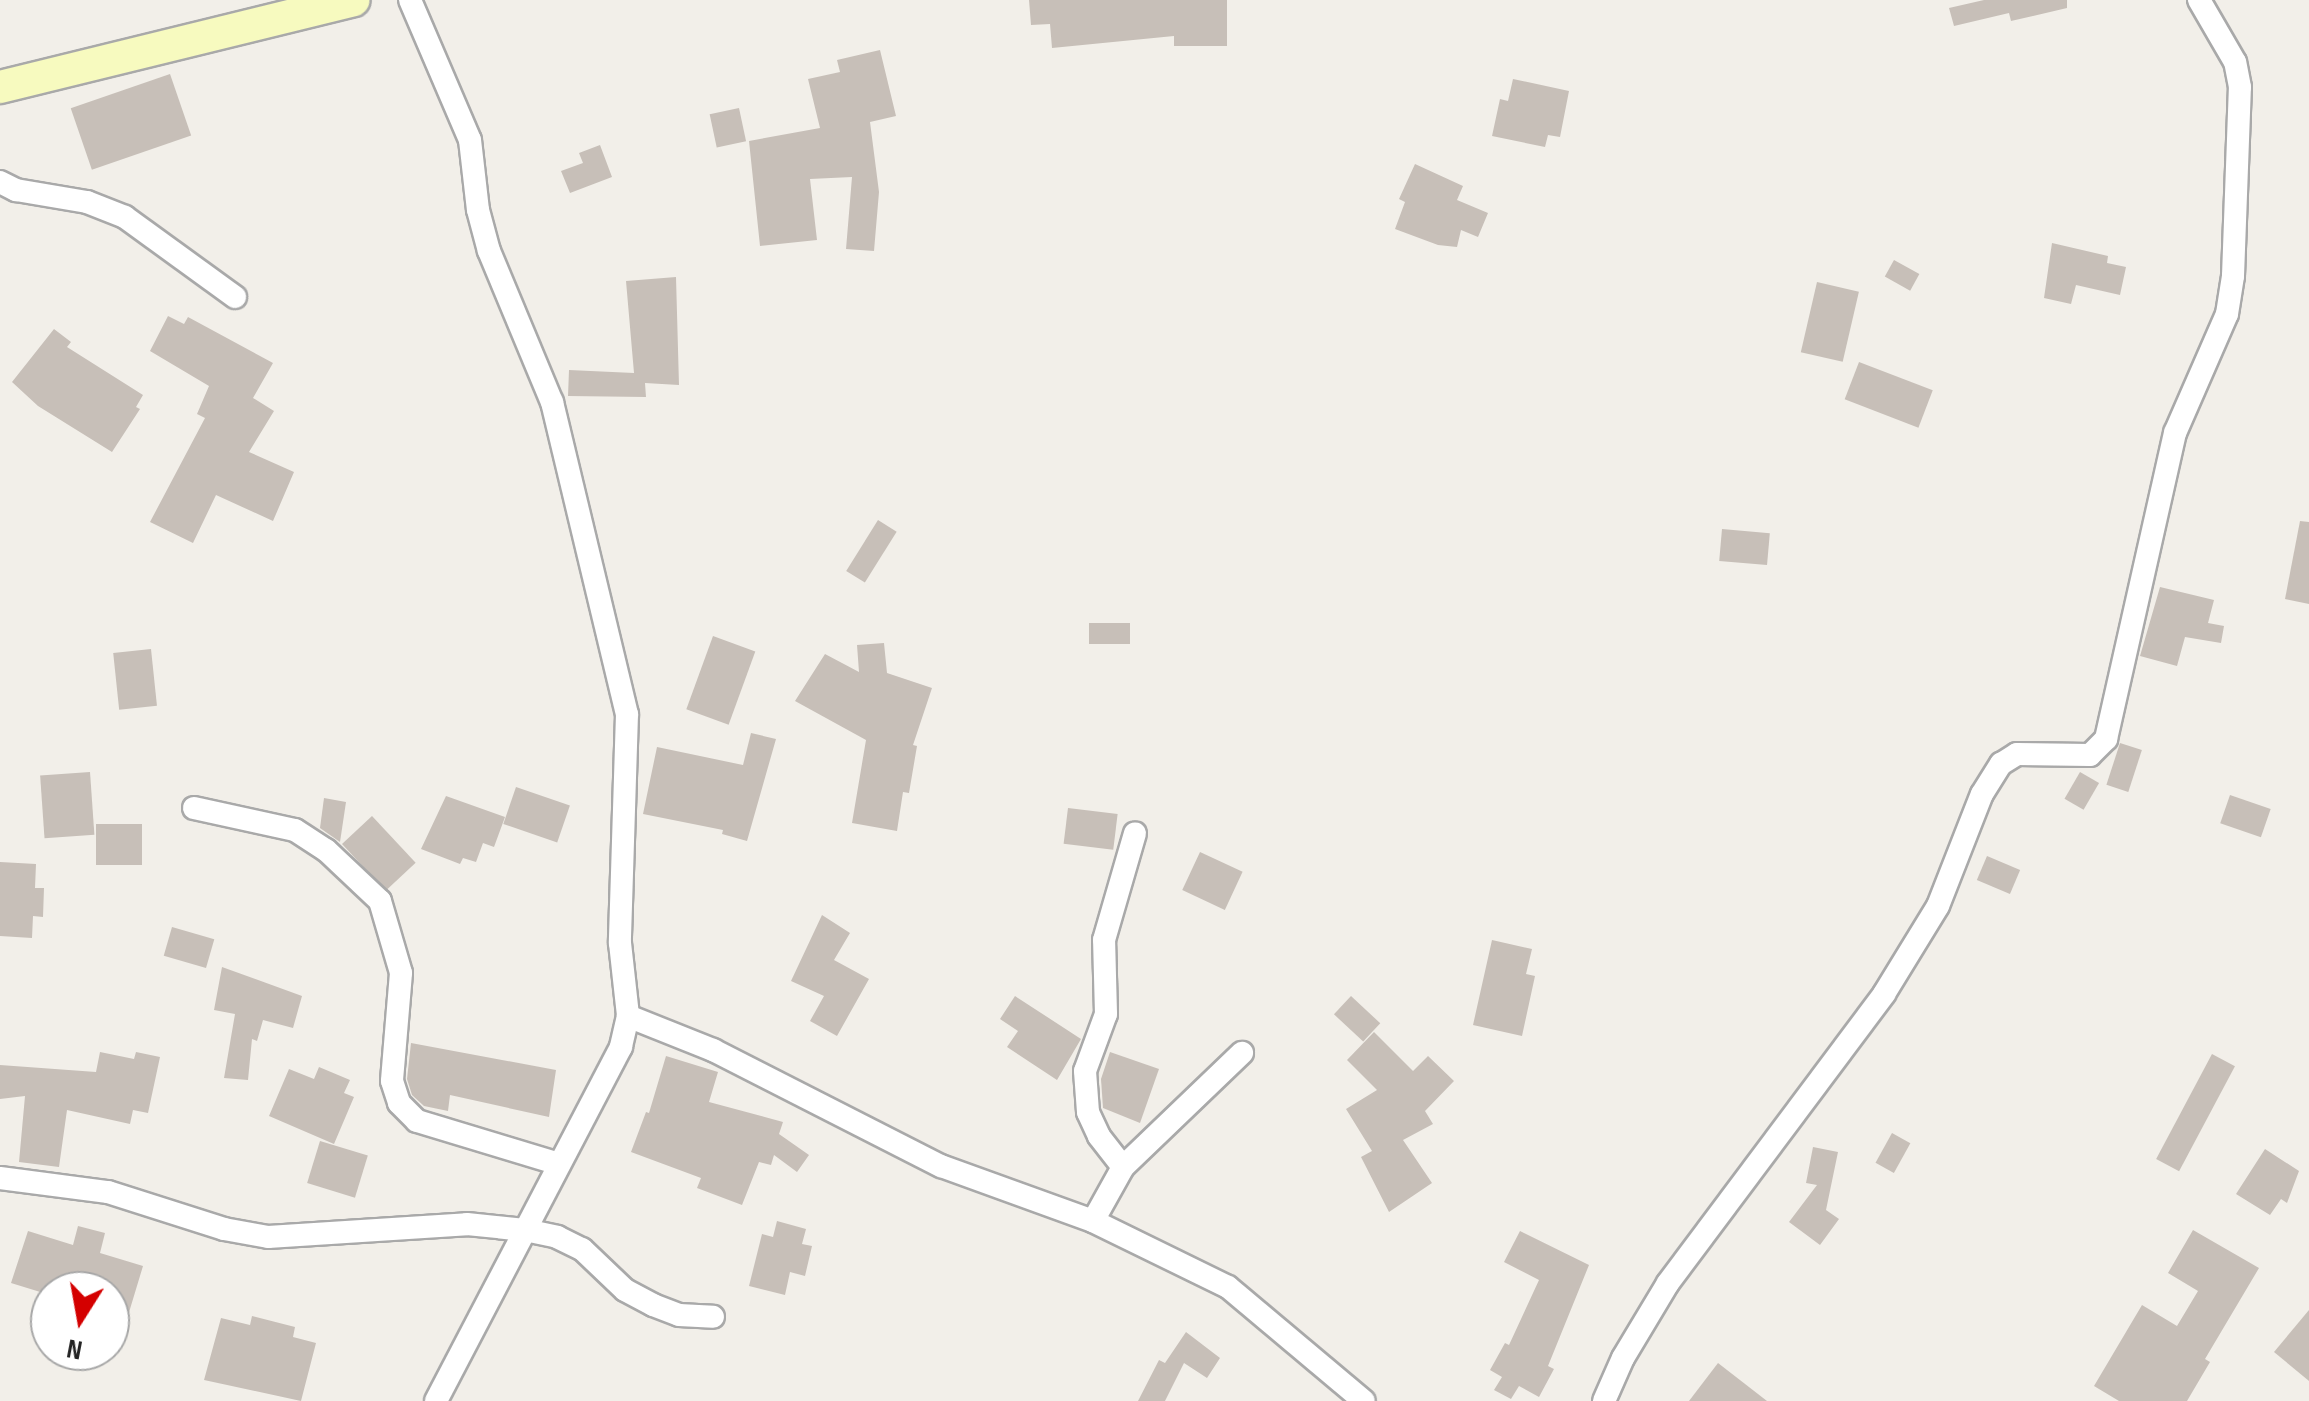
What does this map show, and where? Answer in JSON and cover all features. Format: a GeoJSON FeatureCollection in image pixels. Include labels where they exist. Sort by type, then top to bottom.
{"type":"FeatureCollection","features":[{"type":"Feature","properties":{"kind":"street"},"geometry":{"type":"LineString","coordinates":[[0,87],[352,0]]}},
{"type":"Feature","properties":{"kind":"street"},"geometry":{"type":"LineString","coordinates":[[410,0],[470,140],[478,210],[489,252],[552,402],[627,714],[620,943],[628,1016],[615,1060],[436,1401]]}},
{"type":"Feature","properties":{"kind":"street"},"geometry":{"type":"LineString","coordinates":[[1604,1401],[1623,1358],[1668,1282],[1884,994],[1938,906],[1982,794],[2001,764],[2017,754],[2090,756],[2106,739],[2175,434],[2227,314],[2232,276],[2240,87],[2235,62],[2199,0]]}},
{"type":"Feature","properties":{"kind":"street"},"geometry":{"type":"LineString","coordinates":[[0,182],[16,190],[87,202],[125,217],[235,297]]}},
{"type":"Feature","properties":{"kind":"street"},"geometry":{"type":"LineString","coordinates":[[194,808],[295,830],[350,870],[380,901],[401,973],[392,1081],[399,1103],[418,1120],[559,1164]]}},
{"type":"Feature","properties":{"kind":"street"},"geometry":{"type":"LineString","coordinates":[[1123,1167],[1099,1136],[1088,1112],[1086,1071],[1106,1014],[1104,940],[1135,833]]}},
{"type":"Feature","properties":{"kind":"street"},"geometry":{"type":"LineString","coordinates":[[628,1016],[713,1050],[941,1166],[1092,1221],[1228,1287],[1364,1401]]}},
{"type":"Feature","properties":{"kind":"street"},"geometry":{"type":"LineString","coordinates":[[1092,1221],[1123,1167],[1242,1053]]}},
{"type":"Feature","properties":{"kind":"street"},"geometry":{"type":"LineString","coordinates":[[0,1178],[108,1192],[224,1229],[268,1237],[467,1224],[524,1230],[558,1237],[582,1249],[625,1290],[653,1305],[679,1315],[713,1317]]}},
{"type":"Feature","properties":{"kind":"building"},"geometry":{"type":"Polygon","coordinates":[[[1029,0],[1227,0],[1227,46],[1174,46],[1174,36],[1052,48],[1050,24],[1031,25],[1029,0]]]}},
{"type":"Feature","properties":{"kind":"building"},"geometry":{"type":"Polygon","coordinates":[[[1984,0],[2067,0],[2067,8],[2011,21],[2009,13],[1954,26],[1949,8],[1984,0]]]}},
{"type":"Feature","properties":{"kind":"building"},"geometry":{"type":"Polygon","coordinates":[[[880,50],[896,116],[870,122],[879,192],[874,251],[846,249],[852,177],[810,179],[817,240],[760,246],[749,141],[820,128],[808,79],[840,72],[837,60],[880,50]]]}},
{"type":"Feature","properties":{"kind":"building"},"geometry":{"type":"Polygon","coordinates":[[[170,74],[191,135],[92,170],[71,108],[170,74]]]}},
{"type":"Feature","properties":{"kind":"building"},"geometry":{"type":"Polygon","coordinates":[[[1513,79],[1569,91],[1560,137],[1548,135],[1545,147],[1492,136],[1500,99],[1508,101],[1513,79]]]}},
{"type":"Feature","properties":{"kind":"building"},"geometry":{"type":"Polygon","coordinates":[[[739,108],[746,141],[717,147],[710,114],[739,108]]]}},
{"type":"Feature","properties":{"kind":"building"},"geometry":{"type":"Polygon","coordinates":[[[600,145],[612,177],[570,193],[561,171],[583,163],[579,153],[600,145]]]}},
{"type":"Feature","properties":{"kind":"building"},"geometry":{"type":"Polygon","coordinates":[[[1415,164],[1463,186],[1457,200],[1488,213],[1478,237],[1461,230],[1457,247],[1438,245],[1395,229],[1405,202],[1399,199],[1415,164]]]}},
{"type":"Feature","properties":{"kind":"building"},"geometry":{"type":"Polygon","coordinates":[[[2052,243],[2108,256],[2107,263],[2126,267],[2120,295],[2076,285],[2071,304],[2044,298],[2052,243]]]}},
{"type":"Feature","properties":{"kind":"building"},"geometry":{"type":"Polygon","coordinates":[[[1894,260],[1919,274],[1910,291],[1885,277],[1894,260]]]}},
{"type":"Feature","properties":{"kind":"building"},"geometry":{"type":"Polygon","coordinates":[[[676,277],[679,385],[645,383],[646,397],[568,396],[569,370],[634,373],[626,281],[676,277]]]}},
{"type":"Feature","properties":{"kind":"building"},"geometry":{"type":"Polygon","coordinates":[[[1817,282],[1859,292],[1843,362],[1801,352],[1817,282]]]}},
{"type":"Feature","properties":{"kind":"building"},"geometry":{"type":"Polygon","coordinates":[[[168,316],[184,324],[188,317],[273,363],[253,398],[274,411],[249,452],[294,472],[273,521],[216,495],[193,543],[150,522],[205,418],[197,414],[209,386],[150,351],[168,316]]]}},
{"type":"Feature","properties":{"kind":"building"},"geometry":{"type":"Polygon","coordinates":[[[54,329],[71,342],[67,347],[143,395],[136,407],[140,409],[112,452],[38,406],[12,382],[54,329]]]}},
{"type":"Feature","properties":{"kind":"building"},"geometry":{"type":"Polygon","coordinates":[[[1859,362],[1933,390],[1918,428],[1845,399],[1859,362]]]}},
{"type":"Feature","properties":{"kind":"building"},"geometry":{"type":"Polygon","coordinates":[[[878,520],[897,532],[865,583],[846,571],[878,520]]]}},
{"type":"Feature","properties":{"kind":"building"},"geometry":{"type":"Polygon","coordinates":[[[2300,521],[2309,522],[2309,604],[2285,599],[2300,521]]]}},
{"type":"Feature","properties":{"kind":"building"},"geometry":{"type":"Polygon","coordinates":[[[1722,529],[1770,533],[1767,565],[1719,561],[1722,529]]]}},
{"type":"Feature","properties":{"kind":"building"},"geometry":{"type":"Polygon","coordinates":[[[2160,587],[2214,600],[2208,623],[2224,626],[2221,643],[2185,637],[2177,666],[2140,656],[2160,587]]]}},
{"type":"Feature","properties":{"kind":"building"},"geometry":{"type":"Polygon","coordinates":[[[1089,623],[1130,623],[1130,644],[1089,644],[1089,623]]]}},
{"type":"Feature","properties":{"kind":"building"},"geometry":{"type":"Polygon","coordinates":[[[713,636],[755,651],[729,725],[686,709],[713,636]]]}},
{"type":"Feature","properties":{"kind":"building"},"geometry":{"type":"Polygon","coordinates":[[[884,643],[887,673],[932,688],[913,745],[917,746],[909,793],[903,792],[897,831],[852,823],[866,740],[795,701],[825,654],[859,672],[857,645],[884,643]]]}},
{"type":"Feature","properties":{"kind":"building"},"geometry":{"type":"Polygon","coordinates":[[[151,649],[157,706],[119,710],[113,653],[151,649]]]}},
{"type":"Feature","properties":{"kind":"building"},"geometry":{"type":"Polygon","coordinates":[[[751,733],[776,739],[747,841],[722,834],[723,830],[643,814],[657,747],[743,765],[751,733]]]}},
{"type":"Feature","properties":{"kind":"building"},"geometry":{"type":"Polygon","coordinates":[[[2120,743],[2142,750],[2128,792],[2106,785],[2120,743]]]}},
{"type":"Feature","properties":{"kind":"building"},"geometry":{"type":"Polygon","coordinates":[[[90,772],[94,835],[45,838],[40,775],[90,772]]]}},
{"type":"Feature","properties":{"kind":"building"},"geometry":{"type":"Polygon","coordinates":[[[2080,772],[2099,783],[2084,810],[2064,799],[2080,772]]]}},
{"type":"Feature","properties":{"kind":"building"},"geometry":{"type":"Polygon","coordinates":[[[516,787],[570,806],[557,842],[503,824],[516,787]]]}},
{"type":"Feature","properties":{"kind":"building"},"geometry":{"type":"Polygon","coordinates":[[[2230,795],[2271,809],[2261,837],[2220,823],[2230,795]]]}},
{"type":"Feature","properties":{"kind":"building"},"geometry":{"type":"Polygon","coordinates":[[[446,796],[505,817],[494,847],[483,843],[476,862],[463,858],[460,864],[421,849],[446,796]]]}},
{"type":"Feature","properties":{"kind":"building"},"geometry":{"type":"Polygon","coordinates":[[[324,798],[346,802],[340,842],[320,828],[324,798]]]}},
{"type":"Feature","properties":{"kind":"building"},"geometry":{"type":"Polygon","coordinates":[[[1068,808],[1118,814],[1113,850],[1064,844],[1068,808]]]}},
{"type":"Feature","properties":{"kind":"building"},"geometry":{"type":"Polygon","coordinates":[[[372,816],[416,863],[386,891],[342,844],[372,816]]]}},
{"type":"Feature","properties":{"kind":"building"},"geometry":{"type":"Polygon","coordinates":[[[96,824],[142,824],[142,865],[96,865],[96,824]]]}},
{"type":"Feature","properties":{"kind":"building"},"geometry":{"type":"Polygon","coordinates":[[[1200,852],[1243,872],[1225,910],[1182,890],[1200,852]]]}},
{"type":"Feature","properties":{"kind":"building"},"geometry":{"type":"Polygon","coordinates":[[[1987,856],[2020,870],[2010,894],[1977,880],[1987,856]]]}},
{"type":"Feature","properties":{"kind":"building"},"geometry":{"type":"Polygon","coordinates":[[[0,862],[36,864],[35,888],[44,888],[43,917],[33,916],[32,938],[0,936],[0,862]]]}},
{"type":"Feature","properties":{"kind":"building"},"geometry":{"type":"Polygon","coordinates":[[[822,915],[850,933],[834,960],[869,979],[837,1036],[810,1021],[824,996],[791,981],[822,915]]]}},
{"type":"Feature","properties":{"kind":"building"},"geometry":{"type":"Polygon","coordinates":[[[172,927],[214,939],[206,968],[164,956],[172,927]]]}},
{"type":"Feature","properties":{"kind":"building"},"geometry":{"type":"Polygon","coordinates":[[[1492,940],[1532,949],[1526,974],[1535,976],[1522,1036],[1473,1025],[1492,940]]]}},
{"type":"Feature","properties":{"kind":"building"},"geometry":{"type":"Polygon","coordinates":[[[222,967],[302,996],[293,1028],[263,1020],[257,1041],[252,1039],[248,1080],[224,1078],[235,1014],[214,1010],[222,967]]]}},
{"type":"Feature","properties":{"kind":"building"},"geometry":{"type":"Polygon","coordinates":[[[1015,996],[1081,1039],[1057,1080],[1007,1047],[1018,1031],[1000,1019],[1015,996]]]}},
{"type":"Feature","properties":{"kind":"building"},"geometry":{"type":"Polygon","coordinates":[[[1351,996],[1380,1023],[1363,1042],[1334,1014],[1351,996]]]}},
{"type":"Feature","properties":{"kind":"building"},"geometry":{"type":"Polygon","coordinates":[[[1374,1032],[1413,1071],[1428,1056],[1454,1081],[1425,1111],[1433,1124],[1403,1140],[1432,1183],[1389,1212],[1361,1157],[1372,1151],[1346,1109],[1377,1090],[1347,1060],[1374,1032]]]}},
{"type":"Feature","properties":{"kind":"building"},"geometry":{"type":"Polygon","coordinates":[[[411,1043],[556,1070],[549,1117],[450,1095],[448,1111],[424,1106],[412,1095],[407,1079],[411,1043]]]}},
{"type":"Feature","properties":{"kind":"building"},"geometry":{"type":"Polygon","coordinates":[[[100,1052],[134,1059],[136,1052],[160,1057],[148,1113],[133,1110],[130,1124],[67,1110],[59,1167],[19,1162],[25,1096],[0,1099],[0,1065],[96,1072],[100,1052]]]}},
{"type":"Feature","properties":{"kind":"building"},"geometry":{"type":"Polygon","coordinates":[[[1110,1052],[1159,1069],[1140,1123],[1103,1108],[1101,1079],[1110,1052]]]}},
{"type":"Feature","properties":{"kind":"building"},"geometry":{"type":"Polygon","coordinates":[[[2212,1054],[2235,1066],[2179,1171],[2156,1159],[2212,1054]]]}},
{"type":"Feature","properties":{"kind":"building"},"geometry":{"type":"Polygon","coordinates":[[[666,1056],[718,1072],[709,1102],[783,1122],[779,1134],[809,1155],[797,1172],[774,1155],[771,1165],[759,1162],[742,1205],[697,1188],[701,1178],[631,1152],[646,1112],[649,1113],[666,1056]]]}},
{"type":"Feature","properties":{"kind":"building"},"geometry":{"type":"Polygon","coordinates":[[[319,1067],[350,1080],[344,1093],[354,1097],[334,1144],[269,1116],[289,1069],[314,1079],[319,1067]]]}},
{"type":"Feature","properties":{"kind":"building"},"geometry":{"type":"Polygon","coordinates":[[[1892,1133],[1910,1143],[1894,1173],[1876,1163],[1892,1133]]]}},
{"type":"Feature","properties":{"kind":"building"},"geometry":{"type":"Polygon","coordinates":[[[320,1141],[368,1156],[355,1198],[307,1183],[320,1141]]]}},
{"type":"Feature","properties":{"kind":"building"},"geometry":{"type":"Polygon","coordinates":[[[1813,1147],[1838,1152],[1826,1210],[1839,1219],[1820,1245],[1789,1222],[1817,1185],[1806,1183],[1813,1147]]]}},
{"type":"Feature","properties":{"kind":"building"},"geometry":{"type":"Polygon","coordinates":[[[2265,1149],[2299,1171],[2287,1203],[2281,1199],[2270,1215],[2236,1194],[2265,1149]]]}},
{"type":"Feature","properties":{"kind":"building"},"geometry":{"type":"Polygon","coordinates":[[[777,1221],[806,1229],[802,1244],[812,1246],[805,1276],[790,1272],[785,1295],[749,1286],[762,1234],[773,1237],[777,1221]]]}},
{"type":"Feature","properties":{"kind":"building"},"geometry":{"type":"Polygon","coordinates":[[[78,1226],[105,1233],[100,1253],[143,1266],[130,1309],[130,1271],[30,1271],[30,1289],[11,1283],[28,1231],[73,1245],[78,1226]]]}},
{"type":"Feature","properties":{"kind":"building"},"geometry":{"type":"Polygon","coordinates":[[[2193,1230],[2259,1268],[2205,1359],[2210,1362],[2187,1401],[2119,1401],[2094,1386],[2142,1305],[2177,1326],[2198,1291],[2168,1273],[2193,1230]]]}},
{"type":"Feature","properties":{"kind":"building"},"geometry":{"type":"Polygon","coordinates":[[[1520,1231],[1589,1265],[1548,1366],[1554,1369],[1539,1397],[1519,1386],[1511,1399],[1494,1390],[1502,1377],[1490,1370],[1505,1343],[1509,1345],[1539,1280],[1504,1262],[1520,1231]]]}},
{"type":"Feature","properties":{"kind":"building"},"geometry":{"type":"Polygon","coordinates":[[[2309,1310],[2309,1381],[2274,1352],[2309,1310]]]}},
{"type":"Feature","properties":{"kind":"building"},"geometry":{"type":"Polygon","coordinates":[[[252,1316],[295,1327],[293,1337],[316,1343],[301,1401],[204,1380],[221,1318],[250,1325],[252,1316]]]}},
{"type":"Feature","properties":{"kind":"building"},"geometry":{"type":"Polygon","coordinates":[[[1186,1332],[1220,1358],[1207,1378],[1184,1363],[1165,1401],[1138,1401],[1159,1360],[1165,1363],[1186,1332]]]}},
{"type":"Feature","properties":{"kind":"building"},"geometry":{"type":"Polygon","coordinates":[[[1718,1363],[1767,1401],[1689,1401],[1718,1363]]]}}]}
